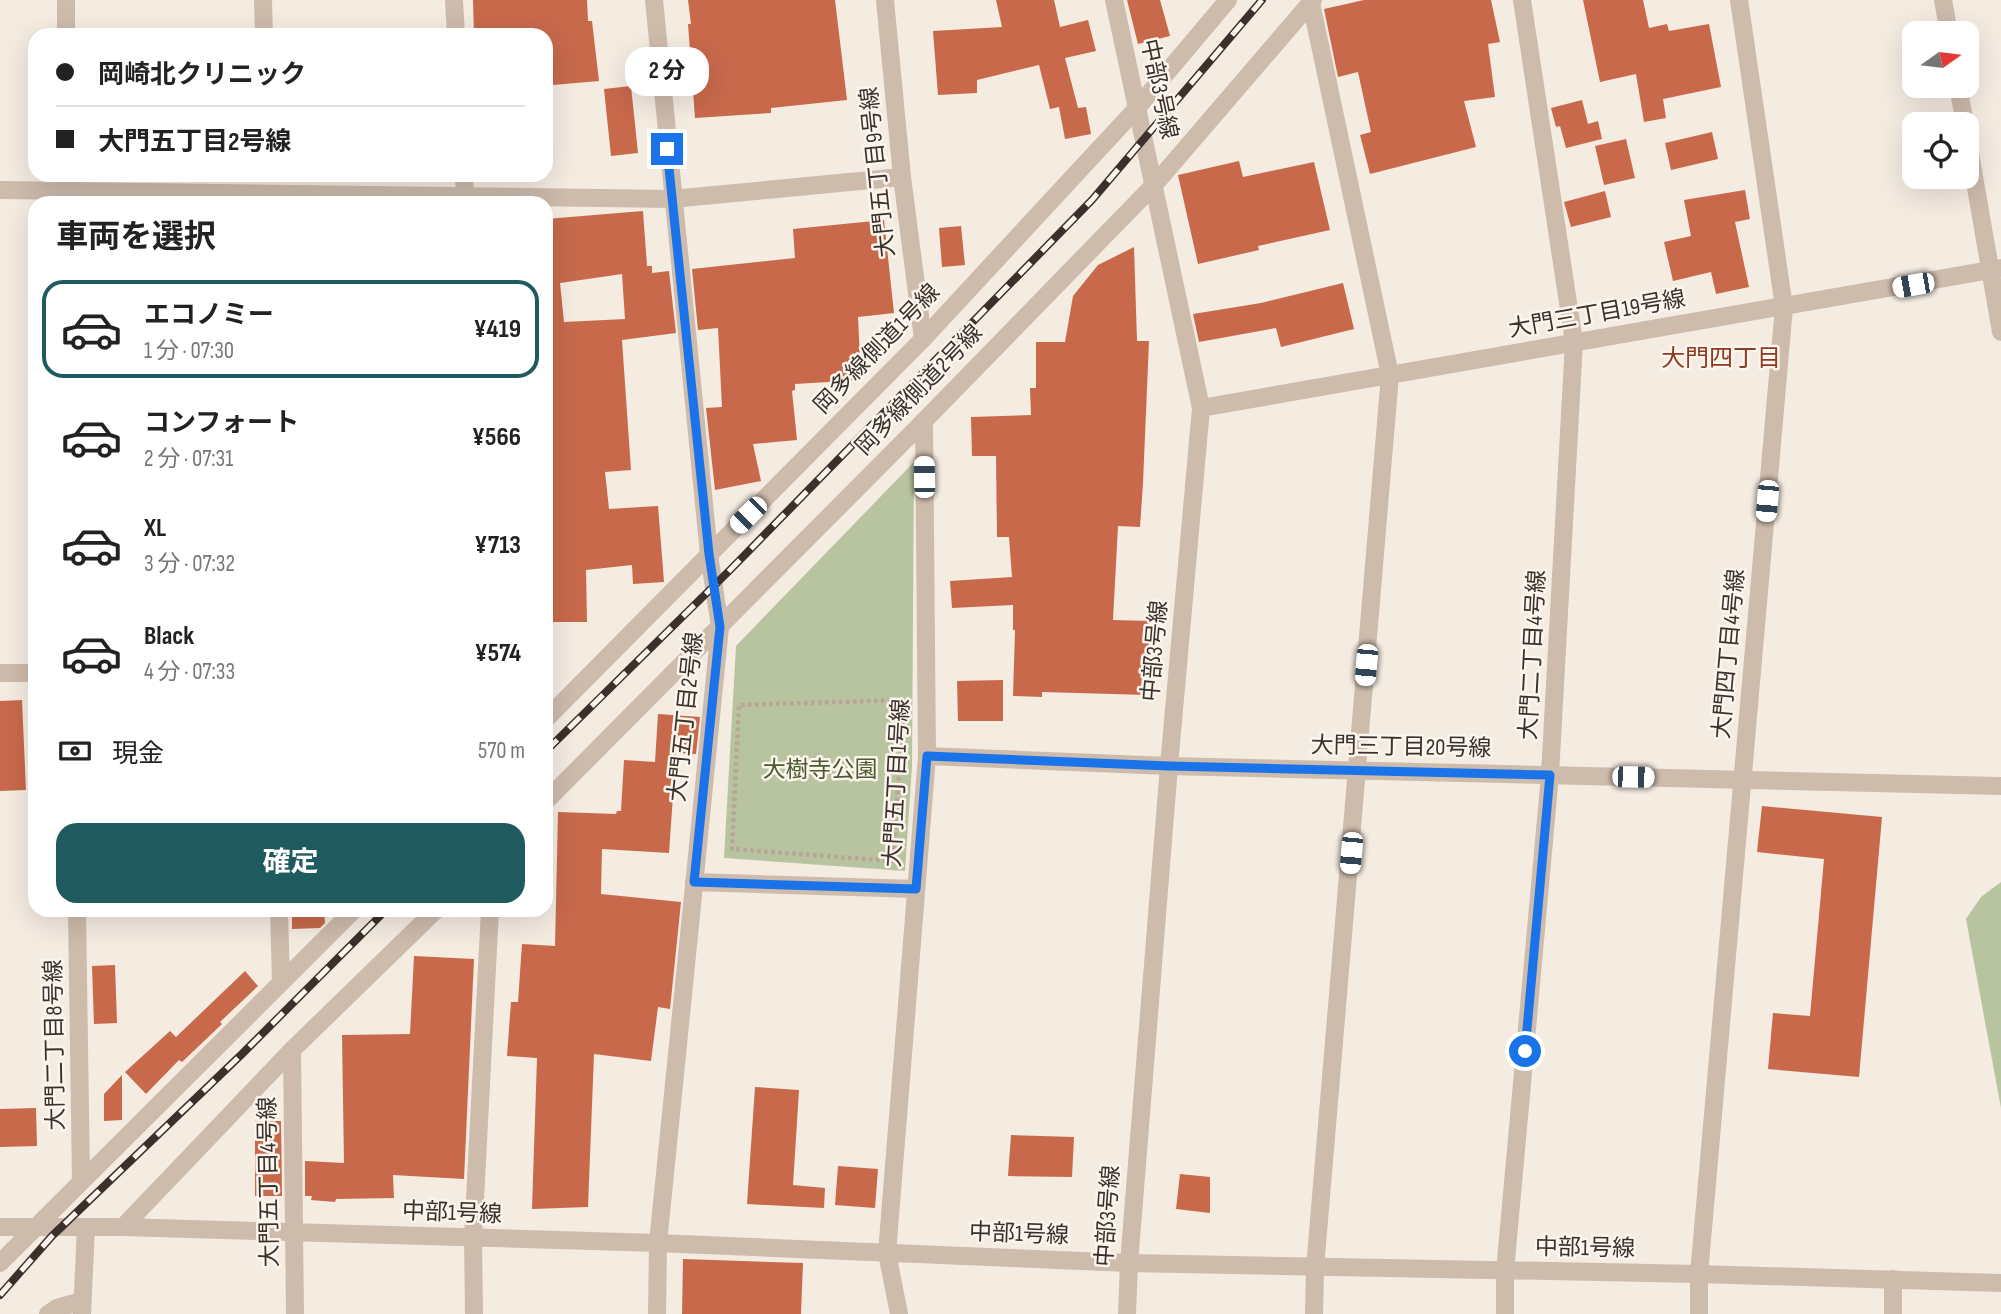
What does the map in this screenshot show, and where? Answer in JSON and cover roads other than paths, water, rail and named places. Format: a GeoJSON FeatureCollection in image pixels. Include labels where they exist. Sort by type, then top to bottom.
{"type":"FeatureCollection","features":[{"type":"Feature","properties":{"kind":"street"},"geometry":{"type":"LineString","coordinates":[[66,0],[66,28]]}},
{"type":"Feature","properties":{"kind":"street"},"geometry":{"type":"LineString","coordinates":[[263,0],[264,28]]}},
{"type":"Feature","properties":{"kind":"street"},"geometry":{"type":"LineString","coordinates":[[454,0],[456,28]]}},
{"type":"Feature","properties":{"kind":"street","name":"大門五丁目2号線"},"geometry":{"type":"LineString","coordinates":[[654,0],[709,554],[720,627],[659,1243],[657,1314]]}},
{"type":"Feature","properties":{"kind":"street","name":"大門五丁目9号線"},"geometry":{"type":"LineString","coordinates":[[885,0],[902,177],[923,339]]}},
{"type":"Feature","properties":{"kind":"street","name":"中部3号線"},"geometry":{"type":"LineString","coordinates":[[1115,0],[1201,408],[1169,766],[1127,1314]]}},
{"type":"Feature","properties":{"kind":"street","name":"岡多線側道1号線"},"geometry":{"type":"LineString","coordinates":[[553,712],[923,339],[1137,108],[1228,0]]}},
{"type":"Feature","properties":{"kind":"street","name":"大門二丁目4号線"},"geometry":{"type":"LineString","coordinates":[[1505,1314],[1505,1271],[1550,775],[1574,342],[1522,0]]}},
{"type":"Feature","properties":{"kind":"street","name":"大門四丁目4号線"},"geometry":{"type":"LineString","coordinates":[[1699,1314],[1699,1274],[1784,307],[1739,0]]}},
{"type":"Feature","properties":{"kind":"street"},"geometry":{"type":"LineString","coordinates":[[1944,0],[1947,21]]}},
{"type":"Feature","properties":{"kind":"street"},"geometry":{"type":"LineString","coordinates":[[1312,1],[1390,375],[1315,1268],[1314,1314]]}},
{"type":"Feature","properties":{"kind":"street","name":"岡多線側道2号線"},"geometry":{"type":"LineString","coordinates":[[553,794],[1155,184],[1312,1]]}},
{"type":"Feature","properties":{"kind":"street"},"geometry":{"type":"LineString","coordinates":[[553,199],[672,199],[902,177]]}},
{"type":"Feature","properties":{"kind":"street"},"geometry":{"type":"LineString","coordinates":[[0,190],[66,189],[224,196]]}},
{"type":"Feature","properties":{"kind":"street"},"geometry":{"type":"LineString","coordinates":[[1978,189],[1996,270],[2001,332]]}},
{"type":"Feature","properties":{"kind":"street","name":"大門三丁目19号線"},"geometry":{"type":"LineString","coordinates":[[1201,408],[1996,270]]}},
{"type":"Feature","properties":{"kind":"street","name":"大門五丁目1号線"},"geometry":{"type":"LineString","coordinates":[[899,1314],[887,1253],[927,756],[924,421]]}},
{"type":"Feature","properties":{"kind":"street"},"geometry":{"type":"LineString","coordinates":[[0,673],[28,673]]}},
{"type":"Feature","properties":{"kind":"street","name":"大門三丁目20号線"},"geometry":{"type":"LineString","coordinates":[[927,756],[1169,766],[2001,786]]}},
{"type":"Feature","properties":{"kind":"street"},"geometry":{"type":"LineString","coordinates":[[694,882],[916,889]]}},
{"type":"Feature","properties":{"kind":"street","name":"大門二丁目8号線"},"geometry":{"type":"LineString","coordinates":[[77,917],[81,1180]]}},
{"type":"Feature","properties":{"kind":"street"},"geometry":{"type":"LineString","coordinates":[[279,917],[281,982]]}},
{"type":"Feature","properties":{"kind":"street"},"geometry":{"type":"LineString","coordinates":[[0,1263],[347,917]]}},
{"type":"Feature","properties":{"kind":"street"},"geometry":{"type":"LineString","coordinates":[[123,1227],[292,1050],[429,917]]}},
{"type":"Feature","properties":{"kind":"street"},"geometry":{"type":"LineString","coordinates":[[474,1314],[474,1238],[490,917]]}},
{"type":"Feature","properties":{"kind":"street","name":"大門五丁目4号線"},"geometry":{"type":"LineString","coordinates":[[292,1050],[295,1314]]}},
{"type":"Feature","properties":{"kind":"street","name":"中部1号線"},"geometry":{"type":"LineString","coordinates":[[0,1227],[123,1227],[659,1243],[1129,1263],[2001,1283]]}},
{"type":"Feature","properties":{"kind":"street"},"geometry":{"type":"LineString","coordinates":[[48,1314],[57,1308],[82,1307],[86,1227]]}},
{"type":"Feature","properties":{"kind":"street"},"geometry":{"type":"LineString","coordinates":[[1893,1279],[1893,1314]]}},
{"type":"Feature","properties":{"kind":"railway"},"geometry":{"type":"LineString","coordinates":[[553,744],[731,569],[1092,200],[1262,0]]}},
{"type":"Feature","properties":{"kind":"railway"},"geometry":{"type":"LineString","coordinates":[[0,1295],[52,1236],[242,1054],[379,917]]}},
{"type":"Feature","properties":{"kind":"district","name":"大門四丁目"},"geometry":{"type":"Point","coordinates":[1721,358]}},
{"type":"Feature","properties":{"kind":"park label","name":"大樹寺公園"},"geometry":{"type":"Point","coordinates":[820,770]}}]}
